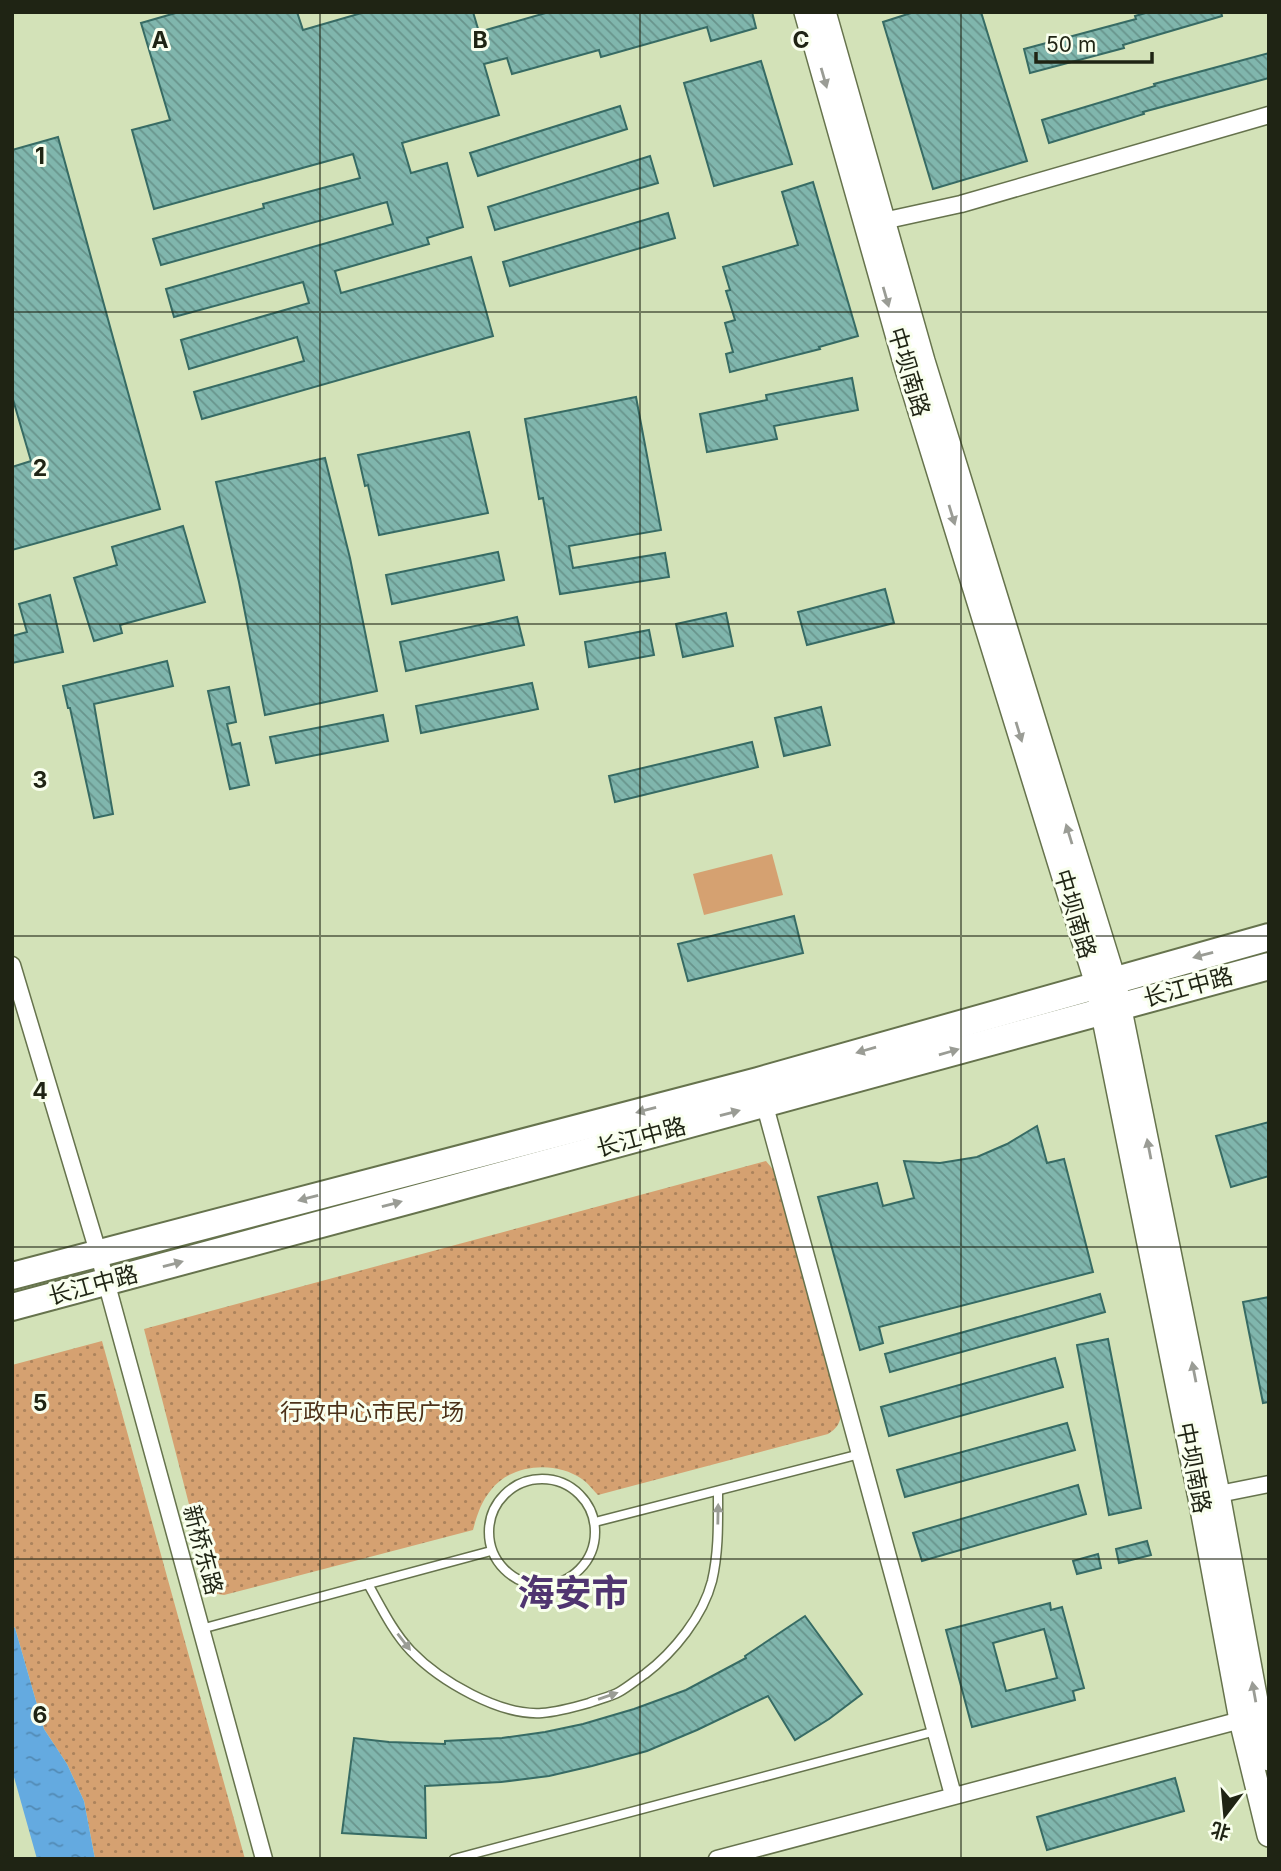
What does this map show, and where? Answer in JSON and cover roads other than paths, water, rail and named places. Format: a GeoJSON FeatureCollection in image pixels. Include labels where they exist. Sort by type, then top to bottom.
{"type":"FeatureCollection","features":[{"type":"Feature","properties":{"kind":"main road","name":"中坝南路"},"geometry":{"type":"LineString","coordinates":[[806,12],[906,366],[1108,995],[1241,1720],[1269,1835]]}},
{"type":"Feature","properties":{"kind":"main road","name":"中坝南路"},"geometry":{"type":"LineString","coordinates":[[824,12],[1108,995],[1215,1481],[1269,1759]]}},
{"type":"Feature","properties":{"kind":"main road","name":"长江中路"},"geometry":{"type":"LineString","coordinates":[[12,1307],[1108,995],[1269,937]]}},
{"type":"Feature","properties":{"kind":"main road","name":"长江中路"},"geometry":{"type":"LineString","coordinates":[[1108,995],[1269,966]]}},
{"type":"Feature","properties":{"kind":"main road","name":"长江中路"},"geometry":{"type":"LineString","coordinates":[[12,1276],[98,1252],[761,1092]]}},
{"type":"Feature","properties":{"kind":"street"},"geometry":{"type":"LineString","coordinates":[[883,221],[961,204],[1269,115]]}},
{"type":"Feature","properties":{"kind":"street","name":"新桥东路"},"geometry":{"type":"LineString","coordinates":[[12,965],[98,1252],[264,1859]]}},
{"type":"Feature","properties":{"kind":"street"},"geometry":{"type":"LineString","coordinates":[[761,1092],[953,1795]]}},
{"type":"Feature","properties":{"kind":"street"},"geometry":{"type":"LineString","coordinates":[[1200,1498],[1269,1484]]}},
{"type":"Feature","properties":{"kind":"street"},"geometry":{"type":"LineString","coordinates":[[718,1859],[1241,1720]]}},
{"type":"Feature","properties":{"kind":"lane"},"geometry":{"type":"LineString","coordinates":[[595,1522],[860,1454]]}},
{"type":"Feature","properties":{"kind":"lane"},"geometry":{"type":"LineString","coordinates":[[549,1479],[570,1487],[586,1502],[595,1522],[594,1545],[585,1565],[568,1579],[547,1586],[529,1584],[513,1578],[500,1566],[491,1552],[488,1529],[494,1508],[507,1491],[527,1480],[549,1479]]}},
{"type":"Feature","properties":{"kind":"lane"},"geometry":{"type":"LineString","coordinates":[[368,1584],[391,1625],[409,1649],[433,1672],[469,1694],[504,1707],[541,1713],[580,1705],[618,1693],[652,1668],[678,1643],[700,1609],[711,1582],[717,1547],[718,1491]]}},
{"type":"Feature","properties":{"kind":"lane"},"geometry":{"type":"LineString","coordinates":[[201,1629],[491,1552]]}},
{"type":"Feature","properties":{"kind":"lane"},"geometry":{"type":"LineString","coordinates":[[454,1859],[936,1731]]}},
{"type":"Feature","properties":{"kind":"water"},"geometry":{"type":"Polygon","coordinates":[[[12,1625],[44,1729],[67,1764],[84,1801],[95,1859],[37,1859],[12,1770],[12,1625]]]}},
{"type":"Feature","properties":{"kind":"district","name":"海安市"},"geometry":{"type":"Point","coordinates":[573,1593]}},
{"type":"Feature","properties":{"kind":"park label","name":"行政中心市民广场"},"geometry":{"type":"Point","coordinates":[372,1412]}}]}
